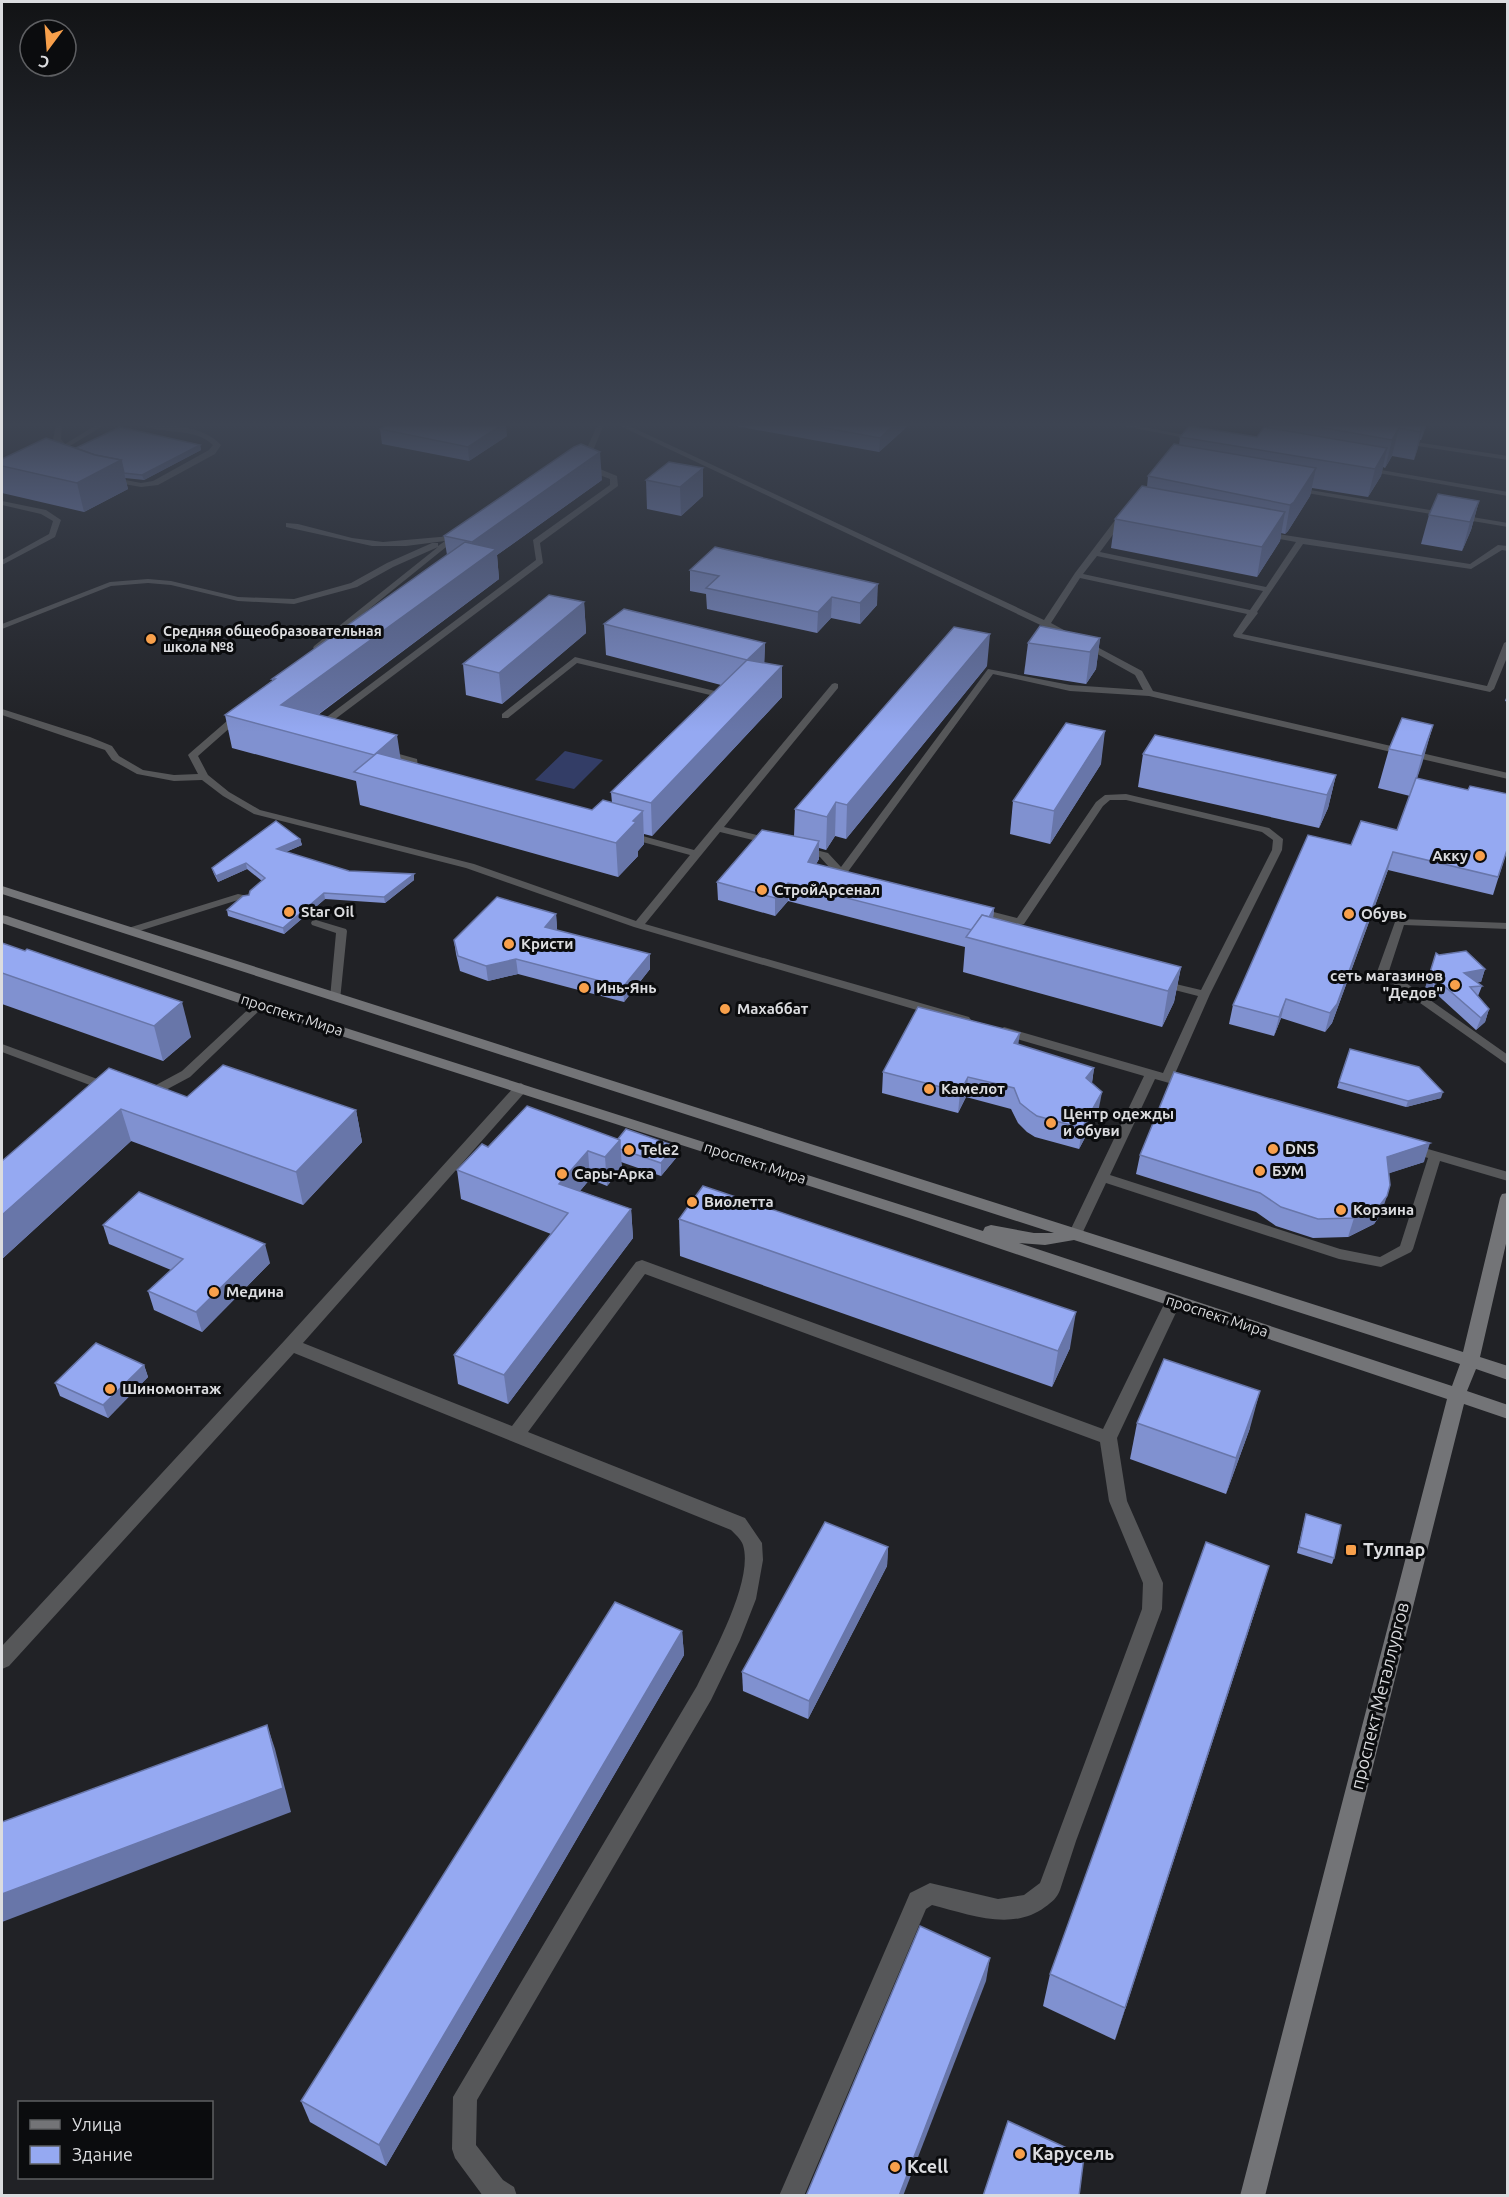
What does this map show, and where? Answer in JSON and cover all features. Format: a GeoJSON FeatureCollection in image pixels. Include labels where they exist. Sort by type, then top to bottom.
{"type":"FeatureCollection","features":[{"type":"Feature","properties":{"kind":"main road","name":"проспект Мира"},"geometry":{"type":"LineString","coordinates":[[2,890],[1508,1373]]}},
{"type":"Feature","properties":{"kind":"main road","name":"проспект Мира"},"geometry":{"type":"LineString","coordinates":[[2,920],[259,1005],[915,1214],[1508,1412]]}},
{"type":"Feature","properties":{"kind":"main road","name":"проспект Металлургов"},"geometry":{"type":"LineString","coordinates":[[1252,2196],[1457,1395],[1470,1361],[1508,1198]]}},
{"type":"Feature","properties":{"kind":"main road"},"geometry":{"type":"LineString","coordinates":[[915,1214],[1035,1240],[1061,1240],[1076,1233]]}},
{"type":"Feature","properties":{"kind":"street"},"geometry":{"type":"LineString","coordinates":[[2,1660],[291,1345],[521,1088]]}},
{"type":"Feature","properties":{"kind":"street"},"geometry":{"type":"LineString","coordinates":[[516,1435],[642,1266],[1108,1438]]}},
{"type":"Feature","properties":{"kind":"street"},"geometry":{"type":"LineString","coordinates":[[791,2196],[918,1901],[930,1894],[998,1910],[1028,1906],[1049,1890],[1065,1841],[1152,1609],[1153,1583],[1118,1501],[1108,1438],[1173,1302]]}},
{"type":"Feature","properties":{"kind":"street"},"geometry":{"type":"LineString","coordinates":[[291,1345],[738,1524],[752,1542],[752,1580],[735,1627],[704,1694],[465,2097],[464,2149],[494,2189],[505,2196]]}},
{"type":"Feature","properties":{"kind":"lane"},"geometry":{"type":"LineString","coordinates":[[2,563],[52,535],[55,527]]}},
{"type":"Feature","properties":{"kind":"lane"},"geometry":{"type":"LineString","coordinates":[[305,527],[362,542],[402,544],[450,538]]}},
{"type":"Feature","properties":{"kind":"lane"},"geometry":{"type":"LineString","coordinates":[[2,627],[110,584],[129,581],[171,583],[238,599],[294,602],[354,585],[390,565],[471,527]]}},
{"type":"Feature","properties":{"kind":"lane"},"geometry":{"type":"LineString","coordinates":[[322,736],[311,733],[540,561],[536,542],[558,527]]}},
{"type":"Feature","properties":{"kind":"lane"},"geometry":{"type":"LineString","coordinates":[[840,527],[1047,623],[1139,673],[1149,693]]}},
{"type":"Feature","properties":{"kind":"lane"},"geometry":{"type":"LineString","coordinates":[[1047,623],[1078,575],[1115,527]]}},
{"type":"Feature","properties":{"kind":"lane"},"geometry":{"type":"LineString","coordinates":[[1255,532],[1471,567],[1504,548],[1508,527]]}},
{"type":"Feature","properties":{"kind":"lane"},"geometry":{"type":"LineString","coordinates":[[310,655],[450,538]]}},
{"type":"Feature","properties":{"kind":"lane"},"geometry":{"type":"LineString","coordinates":[[1301,541],[1237,635],[1490,689],[1508,643]]}},
{"type":"Feature","properties":{"kind":"lane"},"geometry":{"type":"LineString","coordinates":[[1095,553],[1268,590]]}},
{"type":"Feature","properties":{"kind":"lane"},"geometry":{"type":"LineString","coordinates":[[1078,575],[1254,613]]}},
{"type":"Feature","properties":{"kind":"lane"},"geometry":{"type":"LineString","coordinates":[[505,716],[575,660],[716,694],[700,710]]}},
{"type":"Feature","properties":{"kind":"lane"},"geometry":{"type":"LineString","coordinates":[[841,874],[992,671],[1070,688],[1149,693],[1508,776]]}},
{"type":"Feature","properties":{"kind":"lane"},"geometry":{"type":"LineString","coordinates":[[638,925],[835,686]]}},
{"type":"Feature","properties":{"kind":"lane"},"geometry":{"type":"LineString","coordinates":[[247,709],[193,755],[204,777],[256,812],[470,866],[638,925],[1201,1088]]}},
{"type":"Feature","properties":{"kind":"lane"},"geometry":{"type":"LineString","coordinates":[[2,712],[109,748],[115,758],[140,772],[174,778],[204,777]]}},
{"type":"Feature","properties":{"kind":"lane"},"geometry":{"type":"LineString","coordinates":[[380,752],[414,761],[414,775],[425,778]]}},
{"type":"Feature","properties":{"kind":"lane"},"geometry":{"type":"LineString","coordinates":[[1013,934],[1099,804],[1108,797],[1126,797],[1265,830],[1278,839],[1277,850],[1204,994],[1167,1078]]}},
{"type":"Feature","properties":{"kind":"lane"},"geometry":{"type":"LineString","coordinates":[[718,828],[824,855],[841,874],[863,880]]}},
{"type":"Feature","properties":{"kind":"lane"},"geometry":{"type":"LineString","coordinates":[[620,833],[697,854]]}},
{"type":"Feature","properties":{"kind":"lane"},"geometry":{"type":"LineString","coordinates":[[129,931],[238,897],[244,898]]}},
{"type":"Feature","properties":{"kind":"lane"},"geometry":{"type":"LineString","coordinates":[[964,907],[1020,922]]}},
{"type":"Feature","properties":{"kind":"lane"},"geometry":{"type":"LineString","coordinates":[[1508,926],[1400,922],[1383,972],[1508,1061]]}},
{"type":"Feature","properties":{"kind":"lane"},"geometry":{"type":"LineString","coordinates":[[316,923],[342,931],[336,998]]}},
{"type":"Feature","properties":{"kind":"lane"},"geometry":{"type":"LineString","coordinates":[[1147,980],[1204,994]]}},
{"type":"Feature","properties":{"kind":"lane"},"geometry":{"type":"LineString","coordinates":[[138,1088],[158,1089],[186,1074],[259,1005]]}},
{"type":"Feature","properties":{"kind":"lane"},"geometry":{"type":"LineString","coordinates":[[2,1048],[107,1089]]}},
{"type":"Feature","properties":{"kind":"lane"},"geometry":{"type":"LineString","coordinates":[[1076,1233],[1104,1178],[1151,1074]]}},
{"type":"Feature","properties":{"kind":"lane"},"geometry":{"type":"LineString","coordinates":[[1402,1146],[1508,1177]]}},
{"type":"Feature","properties":{"kind":"lane"},"geometry":{"type":"LineString","coordinates":[[1104,1178],[1339,1254],[1381,1262],[1406,1249],[1435,1156]]}},
{"type":"Feature","properties":{"kind":"shaded area"},"geometry":{"type":"Polygon","coordinates":[[[565,751],[603,760],[574,789],[535,780],[565,751]]]}},
{"type":"Feature","properties":{"kind":"building"},"geometry":{"type":"Polygon","coordinates":[[[458,527],[494,527],[472,542],[444,536],[458,527]]]}},
{"type":"Feature","properties":{"kind":"building"},"geometry":{"type":"Polygon","coordinates":[[[1155,527],[1275,527],[1262,547],[1155,527]]]}},
{"type":"Feature","properties":{"kind":"building"},"geometry":{"type":"Polygon","coordinates":[[[465,542],[496,549],[281,705],[397,735],[374,755],[225,715],[275,679],[272,679],[465,542]]]}},
{"type":"Feature","properties":{"kind":"building"},"geometry":{"type":"Polygon","coordinates":[[[715,547],[878,584],[860,603],[832,597],[818,612],[706,588],[719,576],[690,570],[715,547]]]}},
{"type":"Feature","properties":{"kind":"building"},"geometry":{"type":"Polygon","coordinates":[[[549,595],[584,602],[499,673],[463,664],[549,595]]]}},
{"type":"Feature","properties":{"kind":"building"},"geometry":{"type":"Polygon","coordinates":[[[624,609],[765,643],[747,660],[604,624],[624,609]]]}},
{"type":"Feature","properties":{"kind":"building"},"geometry":{"type":"Polygon","coordinates":[[[1040,626],[1100,638],[1090,652],[1028,643],[1040,626]]]}},
{"type":"Feature","properties":{"kind":"building"},"geometry":{"type":"Polygon","coordinates":[[[954,627],[990,634],[847,805],[836,802],[827,817],[795,809],[954,627]]]}},
{"type":"Feature","properties":{"kind":"building"},"geometry":{"type":"Polygon","coordinates":[[[747,660],[782,666],[651,803],[611,792],[747,660]]]}},
{"type":"Feature","properties":{"kind":"building"},"geometry":{"type":"Polygon","coordinates":[[[1402,718],[1433,725],[1422,756],[1389,749],[1402,718]]]}},
{"type":"Feature","properties":{"kind":"building"},"geometry":{"type":"Polygon","coordinates":[[[1066,723],[1105,731],[1054,811],[1013,801],[1066,723]]]}},
{"type":"Feature","properties":{"kind":"building"},"geometry":{"type":"Polygon","coordinates":[[[1155,735],[1336,775],[1327,795],[1143,754],[1155,735]]]}},
{"type":"Feature","properties":{"kind":"building"},"geometry":{"type":"Polygon","coordinates":[[[377,753],[592,810],[603,800],[643,811],[616,843],[354,772],[377,753]]]}},
{"type":"Feature","properties":{"kind":"building"},"geometry":{"type":"Polygon","coordinates":[[[1416,778],[1468,790],[1470,786],[1508,794],[1508,847],[1498,877],[1393,852],[1337,1004],[1330,1013],[1286,999],[1279,1017],[1233,1005],[1308,835],[1351,845],[1361,821],[1397,830],[1416,778]]]}},
{"type":"Feature","properties":{"kind":"building"},"geometry":{"type":"Polygon","coordinates":[[[276,821],[300,839],[277,849],[349,871],[414,874],[384,897],[324,893],[283,928],[227,910],[243,896],[249,895],[250,891],[265,878],[246,863],[216,876],[212,868],[276,821]]]}},
{"type":"Feature","properties":{"kind":"building"},"geometry":{"type":"Polygon","coordinates":[[[762,830],[819,841],[808,862],[994,908],[989,917],[982,915],[972,930],[788,883],[775,898],[717,882],[762,830]]]}},
{"type":"Feature","properties":{"kind":"building"},"geometry":{"type":"Polygon","coordinates":[[[497,897],[556,914],[545,927],[650,954],[623,987],[516,959],[486,966],[458,956],[454,940],[497,897]]]}},
{"type":"Feature","properties":{"kind":"building"},"geometry":{"type":"Polygon","coordinates":[[[982,915],[1181,967],[1168,991],[966,937],[982,915]]]}},
{"type":"Feature","properties":{"kind":"building"},"geometry":{"type":"Polygon","coordinates":[[[2,943],[25,951],[27,949],[182,1002],[154,1026],[2,973],[2,943]]]}},
{"type":"Feature","properties":{"kind":"building"},"geometry":{"type":"Polygon","coordinates":[[[1466,951],[1485,969],[1464,973],[1482,986],[1470,987],[1489,1009],[1481,1018],[1435,978],[1428,979],[1436,953],[1439,955],[1466,951]]]}},
{"type":"Feature","properties":{"kind":"building"},"geometry":{"type":"Polygon","coordinates":[[[918,1007],[1020,1033],[1014,1043],[1094,1068],[1086,1078],[1102,1092],[1082,1128],[1037,1116],[1020,1103],[1014,1088],[968,1077],[960,1092],[883,1072],[918,1007]]]}},
{"type":"Feature","properties":{"kind":"building"},"geometry":{"type":"Polygon","coordinates":[[[1350,1049],[1419,1067],[1443,1092],[1408,1101],[1339,1082],[1350,1049]]]}},
{"type":"Feature","properties":{"kind":"building"},"geometry":{"type":"Polygon","coordinates":[[[223,1065],[356,1110],[296,1172],[121,1109],[2,1215],[2,1161],[109,1068],[187,1097],[223,1065]]]}},
{"type":"Feature","properties":{"kind":"building"},"geometry":{"type":"Polygon","coordinates":[[[1174,1072],[1430,1143],[1387,1157],[1390,1185],[1387,1196],[1380,1205],[1354,1218],[1318,1219],[1281,1207],[1260,1193],[1140,1155],[1174,1072]]]}},
{"type":"Feature","properties":{"kind":"building"},"geometry":{"type":"Polygon","coordinates":[[[527,1106],[620,1140],[605,1157],[588,1151],[559,1184],[631,1209],[504,1375],[454,1355],[568,1213],[457,1170],[482,1144],[488,1147],[527,1106]]]}},
{"type":"Feature","properties":{"kind":"building"},"geometry":{"type":"Polygon","coordinates":[[[626,1129],[675,1146],[661,1163],[620,1149],[618,1139],[626,1129]]]}},
{"type":"Feature","properties":{"kind":"building"},"geometry":{"type":"Polygon","coordinates":[[[703,1186],[1076,1312],[1058,1351],[679,1219],[703,1186]]]}},
{"type":"Feature","properties":{"kind":"building"},"geometry":{"type":"Polygon","coordinates":[[[139,1192],[265,1244],[196,1312],[148,1291],[183,1259],[103,1225],[139,1192]]]}},
{"type":"Feature","properties":{"kind":"building"},"geometry":{"type":"Polygon","coordinates":[[[96,1343],[144,1365],[103,1405],[55,1383],[96,1343]]]}},
{"type":"Feature","properties":{"kind":"building"},"geometry":{"type":"Polygon","coordinates":[[[1164,1359],[1260,1391],[1236,1458],[1137,1423],[1164,1359]]]}},
{"type":"Feature","properties":{"kind":"building"},"geometry":{"type":"Polygon","coordinates":[[[1306,1514],[1341,1525],[1334,1558],[1299,1547],[1306,1514]]]}},
{"type":"Feature","properties":{"kind":"building"},"geometry":{"type":"Polygon","coordinates":[[[825,1522],[888,1547],[809,1701],[742,1672],[825,1522]]]}},
{"type":"Feature","properties":{"kind":"building"},"geometry":{"type":"Polygon","coordinates":[[[1206,1542],[1269,1566],[1125,2008],[1050,1974],[1206,1542]]]}},
{"type":"Feature","properties":{"kind":"building"},"geometry":{"type":"Polygon","coordinates":[[[615,1602],[682,1631],[379,2145],[301,2101],[615,1602]]]}},
{"type":"Feature","properties":{"kind":"building"},"geometry":{"type":"Polygon","coordinates":[[[267,1725],[283,1788],[2,1894],[2,1822],[267,1725]]]}},
{"type":"Feature","properties":{"kind":"building"},"geometry":{"type":"Polygon","coordinates":[[[920,1926],[990,1958],[899,2196],[806,2196],[920,1926]]]}},
{"type":"Feature","properties":{"kind":"building","name":"Карусель"},"geometry":{"type":"Polygon","coordinates":[[[1008,2121],[1084,2156],[1079,2196],[983,2196],[1008,2121]]]}},
{"type":"Feature","properties":{"kind":"place","name":"Средняя общеобразовательная школа №8"},"geometry":{"type":"Point","coordinates":[151,639]}},
{"type":"Feature","properties":{"kind":"place","name":"Акку"},"geometry":{"type":"Point","coordinates":[1480,856]}},
{"type":"Feature","properties":{"kind":"place","name":"СтройАрсенал"},"geometry":{"type":"Point","coordinates":[762,890]}},
{"type":"Feature","properties":{"kind":"place","name":"Star Oil"},"geometry":{"type":"Point","coordinates":[289,912]}},
{"type":"Feature","properties":{"kind":"place","name":"Обувь"},"geometry":{"type":"Point","coordinates":[1349,914]}},
{"type":"Feature","properties":{"kind":"place","name":"Кристи"},"geometry":{"type":"Point","coordinates":[509,944]}},
{"type":"Feature","properties":{"kind":"place","name":"сеть магазинов \"Дедов\""},"geometry":{"type":"Point","coordinates":[1455,985]}},
{"type":"Feature","properties":{"kind":"place","name":"Инь-Янь"},"geometry":{"type":"Point","coordinates":[584,988]}},
{"type":"Feature","properties":{"kind":"place","name":"Махаббат"},"geometry":{"type":"Point","coordinates":[725,1009]}},
{"type":"Feature","properties":{"kind":"place","name":"Камелот"},"geometry":{"type":"Point","coordinates":[929,1089]}},
{"type":"Feature","properties":{"kind":"place","name":"Центр одежды и обуви"},"geometry":{"type":"Point","coordinates":[1051,1123]}},
{"type":"Feature","properties":{"kind":"place","name":"DNS"},"geometry":{"type":"Point","coordinates":[1273,1149]}},
{"type":"Feature","properties":{"kind":"place","name":"Tele2"},"geometry":{"type":"Point","coordinates":[629,1150]}},
{"type":"Feature","properties":{"kind":"place","name":"БУМ"},"geometry":{"type":"Point","coordinates":[1260,1171]}},
{"type":"Feature","properties":{"kind":"place","name":"Сары-Арка"},"geometry":{"type":"Point","coordinates":[562,1174]}},
{"type":"Feature","properties":{"kind":"place","name":"Виолетта"},"geometry":{"type":"Point","coordinates":[692,1202]}},
{"type":"Feature","properties":{"kind":"place","name":"Корзина"},"geometry":{"type":"Point","coordinates":[1341,1210]}},
{"type":"Feature","properties":{"kind":"place","name":"Медина"},"geometry":{"type":"Point","coordinates":[214,1292]}},
{"type":"Feature","properties":{"kind":"place","name":"Шиномонтаж"},"geometry":{"type":"Point","coordinates":[110,1389]}},
{"type":"Feature","properties":{"kind":"place","name":"Тулпар"},"geometry":{"type":"Point","coordinates":[1351,1550]}},
{"type":"Feature","properties":{"kind":"place","name":"Карусель"},"geometry":{"type":"Point","coordinates":[1020,2154]}},
{"type":"Feature","properties":{"kind":"place","name":"Kcell"},"geometry":{"type":"Point","coordinates":[895,2167]}}]}
